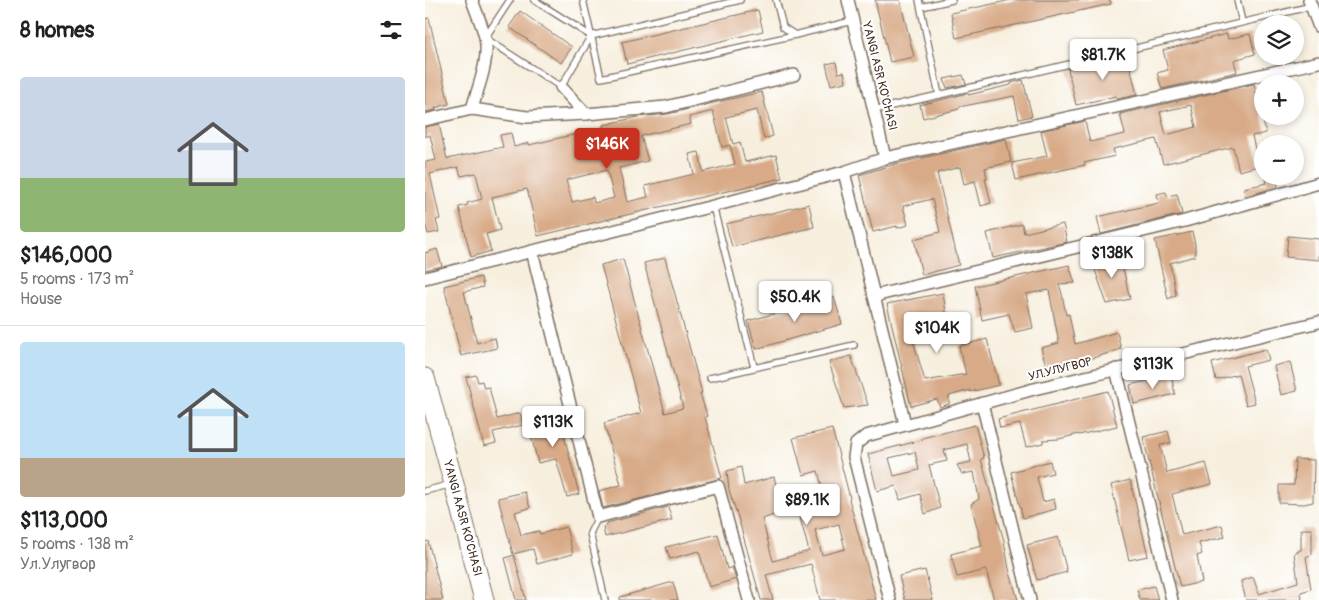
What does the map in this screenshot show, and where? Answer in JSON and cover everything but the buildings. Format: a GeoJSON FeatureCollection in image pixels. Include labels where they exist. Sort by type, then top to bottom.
{"type":"FeatureCollection","features":[{"type":"Feature","properties":{"kind":"main road","name":"YANGI AASR KO'CHASI"},"geometry":{"type":"LineString","coordinates":[[425,378],[484,600]]}},
{"type":"Feature","properties":{"kind":"street"},"geometry":{"type":"LineString","coordinates":[[471,109],[482,74],[485,56],[485,38],[472,0]]}},
{"type":"Feature","properties":{"kind":"street","name":"YANGI ASR KO'CHASI"},"geometry":{"type":"LineString","coordinates":[[848,0],[885,158]]}},
{"type":"Feature","properties":{"kind":"street"},"geometry":{"type":"LineString","coordinates":[[1311,3],[1319,27]]}},
{"type":"Feature","properties":{"kind":"street"},"geometry":{"type":"LineString","coordinates":[[425,278],[844,172],[885,158],[1319,62]]}},
{"type":"Feature","properties":{"kind":"street"},"geometry":{"type":"LineString","coordinates":[[425,120],[471,109],[527,117],[665,107],[794,75]]}},
{"type":"Feature","properties":{"kind":"street"},"geometry":{"type":"LineString","coordinates":[[561,86],[586,114]]}},
{"type":"Feature","properties":{"kind":"street"},"geometry":{"type":"LineString","coordinates":[[844,172],[905,424]]}},
{"type":"Feature","properties":{"kind":"street"},"geometry":{"type":"LineString","coordinates":[[874,296],[1185,220],[1319,183]]}},
{"type":"Feature","properties":{"kind":"street"},"geometry":{"type":"LineString","coordinates":[[532,251],[598,517],[718,486],[749,600]]}},
{"type":"Feature","properties":{"kind":"street","name":"УЛ.УЛУГВОР"},"geometry":{"type":"LineString","coordinates":[[890,600],[854,456],[856,444],[865,436],[1034,389],[1319,322]]}},
{"type":"Feature","properties":{"kind":"street"},"geometry":{"type":"LineString","coordinates":[[1116,370],[1172,600]]}},
{"type":"Feature","properties":{"kind":"street"},"geometry":{"type":"LineString","coordinates":[[982,403],[1030,600]]}},
{"type":"Feature","properties":{"kind":"lane"},"geometry":{"type":"LineString","coordinates":[[510,0],[485,38],[561,86],[591,36],[740,0]]}},
{"type":"Feature","properties":{"kind":"lane"},"geometry":{"type":"LineString","coordinates":[[534,0],[591,36]]}},
{"type":"Feature","properties":{"kind":"lane"},"geometry":{"type":"LineString","coordinates":[[583,0],[601,78],[852,21]]}},
{"type":"Feature","properties":{"kind":"lane"},"geometry":{"type":"LineString","coordinates":[[776,0],[783,27],[795,35]]}},
{"type":"Feature","properties":{"kind":"lane"},"geometry":{"type":"LineString","coordinates":[[919,0],[939,94]]}},
{"type":"Feature","properties":{"kind":"lane"},"geometry":{"type":"LineString","coordinates":[[921,7],[952,0]]}},
{"type":"Feature","properties":{"kind":"lane"},"geometry":{"type":"LineString","coordinates":[[1237,0],[1242,22]]}},
{"type":"Feature","properties":{"kind":"lane"},"geometry":{"type":"LineString","coordinates":[[874,110],[1242,22],[1311,3]]}},
{"type":"Feature","properties":{"kind":"lane"},"geometry":{"type":"LineString","coordinates":[[713,206],[755,367]]}},
{"type":"Feature","properties":{"kind":"lane"},"geometry":{"type":"LineString","coordinates":[[709,378],[854,344]]}},
{"type":"Feature","properties":{"kind":"lane"},"geometry":{"type":"LineString","coordinates":[[425,491],[454,484]]}},
{"type":"Feature","properties":{"kind":"lane"},"geometry":{"type":"LineString","coordinates":[[598,517],[590,533],[605,600]]}}]}
